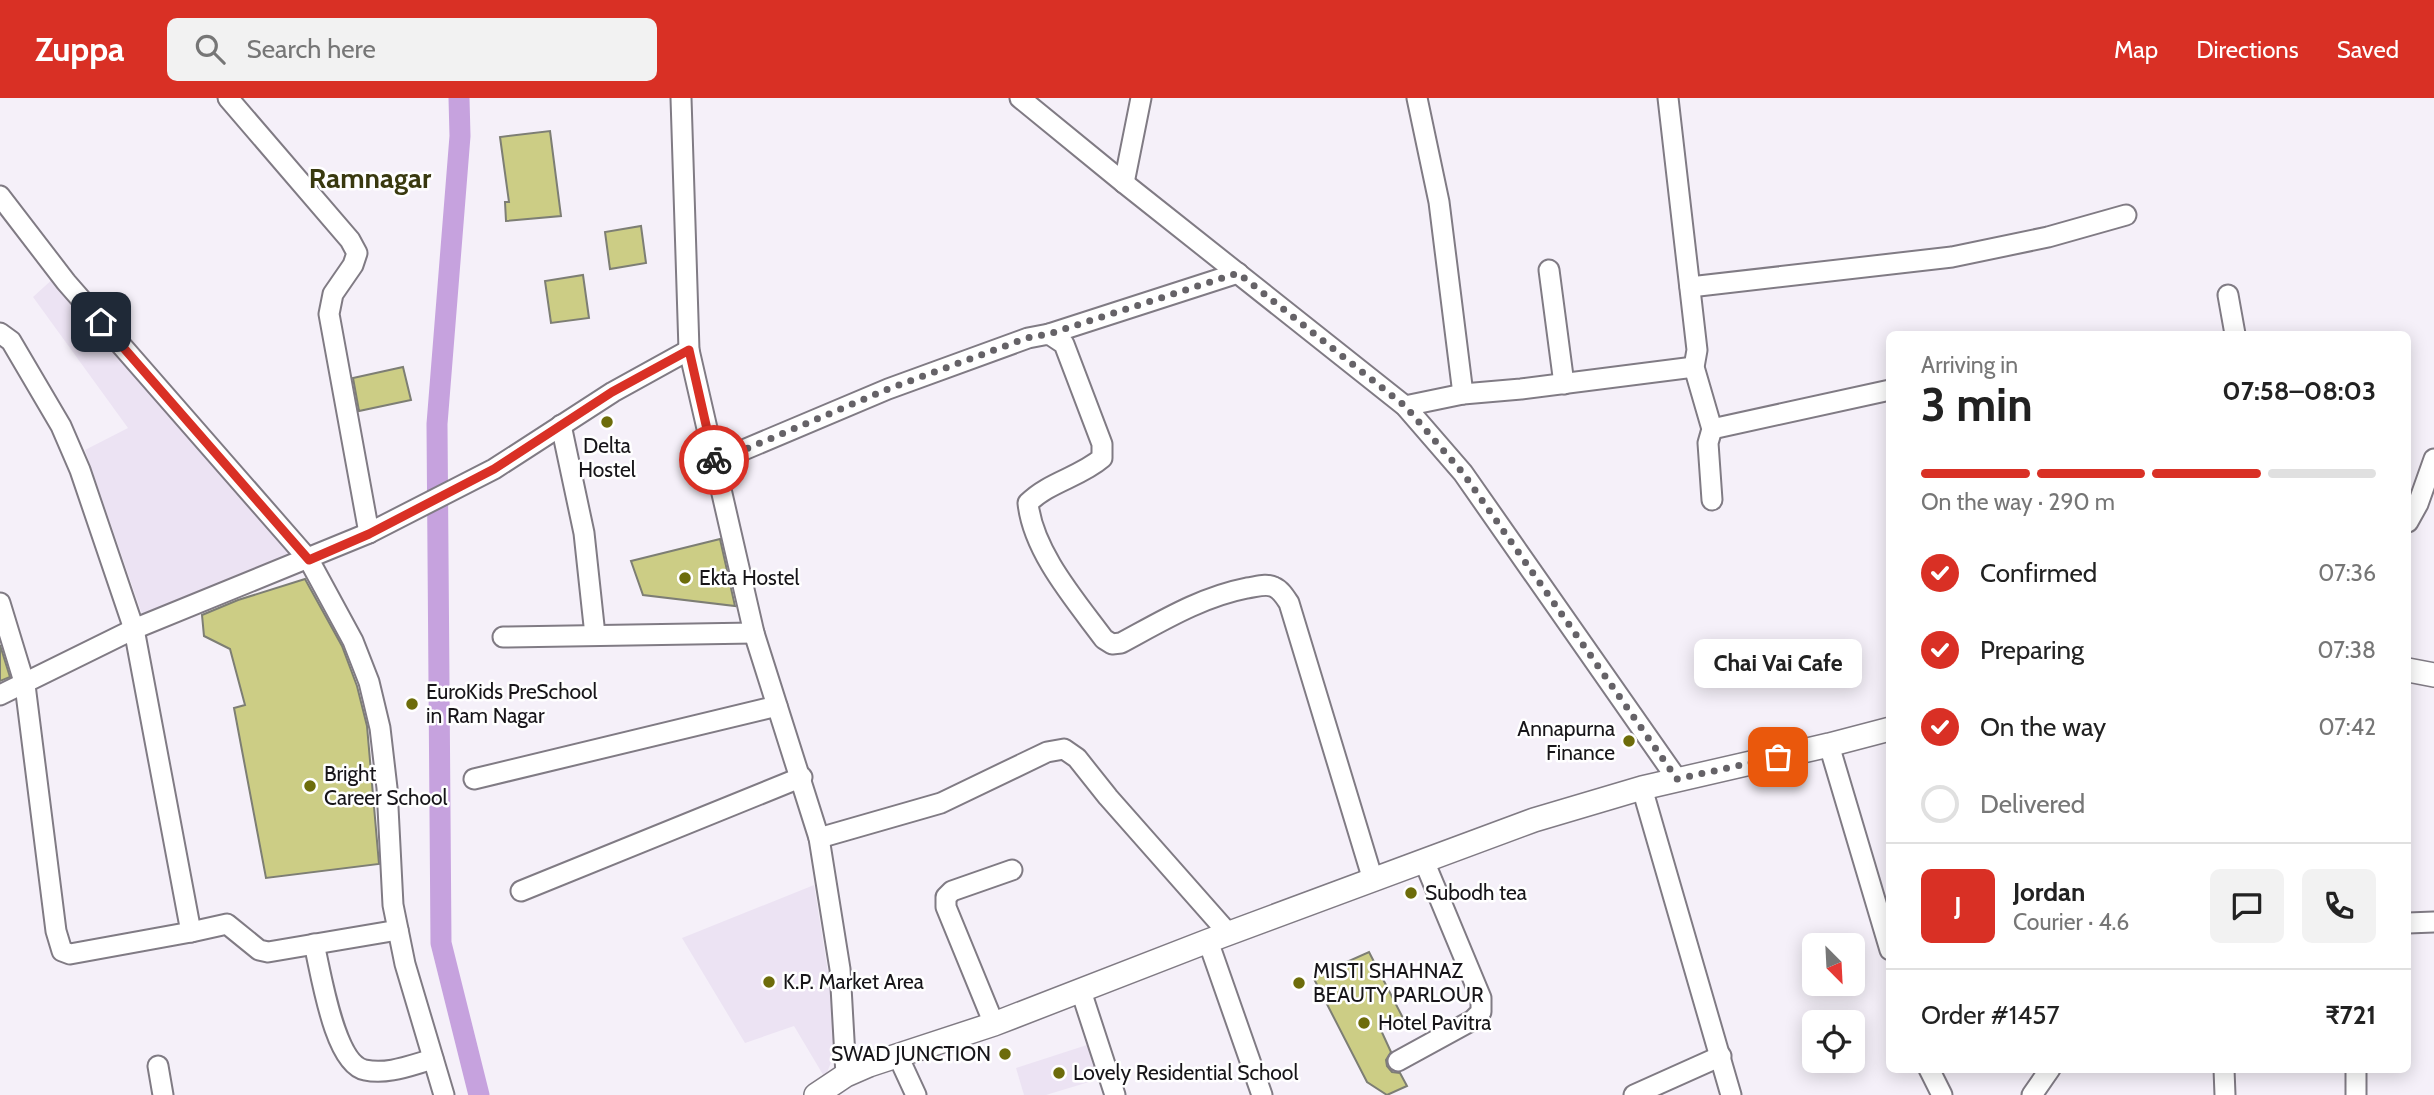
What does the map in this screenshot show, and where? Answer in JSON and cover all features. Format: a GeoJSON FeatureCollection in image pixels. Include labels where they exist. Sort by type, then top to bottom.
{"type":"FeatureCollection","features":[{"type":"Feature","properties":{"kind":"street"},"geometry":{"type":"LineString","coordinates":[[228,98],[350,240],[357,253],[353,265],[333,294],[329,314],[369,534]]}},
{"type":"Feature","properties":{"kind":"street"},"geometry":{"type":"LineString","coordinates":[[681,98],[689,350],[754,633],[802,777],[819,838],[840,969],[846,1075]]}},
{"type":"Feature","properties":{"kind":"street"},"geometry":{"type":"LineString","coordinates":[[1020,98],[1405,406],[1463,473],[1677,779]]}},
{"type":"Feature","properties":{"kind":"street"},"geometry":{"type":"LineString","coordinates":[[1124,183],[1141,98]]}},
{"type":"Feature","properties":{"kind":"street"},"geometry":{"type":"LineString","coordinates":[[1417,98],[1439,202],[1463,394]]}},
{"type":"Feature","properties":{"kind":"street"},"geometry":{"type":"LineString","coordinates":[[1668,98],[1697,350],[1694,367],[1712,429],[1708,443],[1712,500]]}},
{"type":"Feature","properties":{"kind":"street"},"geometry":{"type":"LineString","coordinates":[[0,196],[66,282],[309,560],[353,641],[372,694],[380,728],[387,788],[393,905],[398,930],[405,964],[444,1095]]}},
{"type":"Feature","properties":{"kind":"street"},"geometry":{"type":"LineString","coordinates":[[1689,287],[1952,257],[2048,237],[2126,215]]}},
{"type":"Feature","properties":{"kind":"street"},"geometry":{"type":"LineString","coordinates":[[1549,270],[1564,384]]}},
{"type":"Feature","properties":{"kind":"street"},"geometry":{"type":"LineString","coordinates":[[715,462],[888,389],[1027,338],[1049,334],[1238,273]]}},
{"type":"Feature","properties":{"kind":"street"},"geometry":{"type":"LineString","coordinates":[[2228,295],[2234,331]]}},
{"type":"Feature","properties":{"kind":"street"},"geometry":{"type":"LineString","coordinates":[[0,333],[11,341],[61,426],[80,470],[134,629],[191,932]]}},
{"type":"Feature","properties":{"kind":"street"},"geometry":{"type":"LineString","coordinates":[[1049,334],[1064,344],[1102,444],[1102,458],[1091,467],[1039,493],[1028,503],[1038,536],[1062,582],[1104,639],[1112,644],[1121,643],[1194,605],[1225,593],[1266,585],[1276,587],[1289,603],[1373,880]]}},
{"type":"Feature","properties":{"kind":"street"},"geometry":{"type":"LineString","coordinates":[[0,695],[134,629],[369,534],[494,469],[612,392],[689,350]]}},
{"type":"Feature","properties":{"kind":"street"},"geometry":{"type":"LineString","coordinates":[[1405,406],[1463,394],[1694,367]]}},
{"type":"Feature","properties":{"kind":"street"},"geometry":{"type":"LineString","coordinates":[[1712,429],[1886,391]]}},
{"type":"Feature","properties":{"kind":"street"},"geometry":{"type":"LineString","coordinates":[[561,425],[584,533],[595,635]]}},
{"type":"Feature","properties":{"kind":"street"},"geometry":{"type":"LineString","coordinates":[[2411,517],[2418,505],[2434,458]]}},
{"type":"Feature","properties":{"kind":"street"},"geometry":{"type":"LineString","coordinates":[[0,603],[25,685],[56,931],[62,950],[70,954],[227,924],[259,950],[268,951],[398,930]]}},
{"type":"Feature","properties":{"kind":"street"},"geometry":{"type":"LineString","coordinates":[[503,637],[754,633]]}},
{"type":"Feature","properties":{"kind":"street"},"geometry":{"type":"LineString","coordinates":[[2411,671],[2434,675]]}},
{"type":"Feature","properties":{"kind":"street"},"geometry":{"type":"LineString","coordinates":[[474,779],[777,706]]}},
{"type":"Feature","properties":{"kind":"street"},"geometry":{"type":"LineString","coordinates":[[816,1095],[846,1075],[869,1065],[994,1024],[1218,937],[1534,820],[1677,779],[1829,746],[1886,730]]}},
{"type":"Feature","properties":{"kind":"street"},"geometry":{"type":"LineString","coordinates":[[1829,746],[1886,937]]}},
{"type":"Feature","properties":{"kind":"street"},"geometry":{"type":"LineString","coordinates":[[819,838],[941,803],[1046,752],[1064,749],[1077,758],[1218,937],[1262,1095]]}},
{"type":"Feature","properties":{"kind":"street"},"geometry":{"type":"LineString","coordinates":[[521,891],[802,777]]}},
{"type":"Feature","properties":{"kind":"street"},"geometry":{"type":"LineString","coordinates":[[1642,788],[1731,1095]]}},
{"type":"Feature","properties":{"kind":"street"},"geometry":{"type":"LineString","coordinates":[[1398,1061],[1474,1020],[1481,1012],[1482,998],[1424,861]]}},
{"type":"Feature","properties":{"kind":"street"},"geometry":{"type":"LineString","coordinates":[[994,1024],[946,908],[946,897],[952,891],[1012,870]]}},
{"type":"Feature","properties":{"kind":"street"},"geometry":{"type":"LineString","coordinates":[[2411,923],[2434,922]]}},
{"type":"Feature","properties":{"kind":"street"},"geometry":{"type":"LineString","coordinates":[[314,944],[336,1034],[352,1064],[362,1070],[385,1072],[433,1059]]}},
{"type":"Feature","properties":{"kind":"street"},"geometry":{"type":"LineString","coordinates":[[1081,991],[1115,1095]]}},
{"type":"Feature","properties":{"kind":"street"},"geometry":{"type":"LineString","coordinates":[[898,1056],[916,1095]]}},
{"type":"Feature","properties":{"kind":"street"},"geometry":{"type":"LineString","coordinates":[[1634,1095],[1721,1056]]}},
{"type":"Feature","properties":{"kind":"street"},"geometry":{"type":"LineString","coordinates":[[158,1066],[163,1095]]}},
{"type":"Feature","properties":{"kind":"street"},"geometry":{"type":"LineString","coordinates":[[1930,1073],[1942,1095]]}},
{"type":"Feature","properties":{"kind":"street"},"geometry":{"type":"LineString","coordinates":[[2032,1095],[2047,1073]]}},
{"type":"Feature","properties":{"kind":"street"},"geometry":{"type":"LineString","coordinates":[[2224,1073],[2225,1095]]}},
{"type":"Feature","properties":{"kind":"street"},"geometry":{"type":"LineString","coordinates":[[2356,1073],[2356,1095]]}},
{"type":"Feature","properties":{"kind":"shaded area"},"geometry":{"type":"Polygon","coordinates":[[[56,276],[292,557],[143,617],[85,450],[128,428],[33,297],[56,276]]]}},
{"type":"Feature","properties":{"kind":"shaded area","name":"K.P. Market Area"},"geometry":{"type":"Polygon","coordinates":[[[814,885],[839,1041],[825,1078],[794,1026],[745,1043],[682,938],[814,885]]]}},
{"type":"Feature","properties":{"kind":"shaded area","name":"Lovely Residential School"},"geometry":{"type":"Polygon","coordinates":[[[1090,1044],[1102,1078],[1046,1095],[1024,1095],[1016,1068],[1090,1044]]]}},
{"type":"Feature","properties":{"kind":"building"},"geometry":{"type":"Polygon","coordinates":[[[550,131],[561,216],[506,221],[505,202],[509,202],[500,137],[550,131]]]}},
{"type":"Feature","properties":{"kind":"building"},"geometry":{"type":"Polygon","coordinates":[[[641,226],[646,263],[610,269],[605,232],[641,226]]]}},
{"type":"Feature","properties":{"kind":"building"},"geometry":{"type":"Polygon","coordinates":[[[583,275],[589,318],[551,323],[545,281],[583,275]]]}},
{"type":"Feature","properties":{"kind":"building"},"geometry":{"type":"Polygon","coordinates":[[[403,367],[411,400],[359,411],[353,378],[403,367]]]}},
{"type":"Feature","properties":{"kind":"building","name":"Ekta Hostel"},"geometry":{"type":"Polygon","coordinates":[[[720,539],[735,606],[643,595],[631,561],[720,539]]]}},
{"type":"Feature","properties":{"kind":"building","name":"Bright Career School"},"geometry":{"type":"Polygon","coordinates":[[[305,579],[342,646],[357,686],[367,726],[379,864],[266,878],[234,708],[245,705],[230,649],[204,636],[202,615],[238,600],[305,579]]]}},
{"type":"Feature","properties":{"kind":"building"},"geometry":{"type":"Polygon","coordinates":[[[0,645],[10,677],[0,681],[0,645]]]}},
{"type":"Feature","properties":{"kind":"building","name":"Hotel Pavitra"},"geometry":{"type":"Polygon","coordinates":[[[1369,952],[1404,1020],[1379,1026],[1391,1052],[1386,1060],[1387,1066],[1392,1072],[1400,1073],[1407,1086],[1387,1095],[1367,1082],[1313,977],[1369,952]]]}},
{"type":"Feature","properties":{"kind":"waterway"},"geometry":{"type":"LineString","coordinates":[[459,98],[460,136],[437,424],[441,943],[479,1095]]}},
{"type":"Feature","properties":{"kind":"way so far"},"geometry":{"type":"LineString","coordinates":[[714,460],[715,462],[888,389],[1027,338],[1049,334],[1238,273],[1389,392],[1438,441],[1677,779],[1778,757]]}},
{"type":"Feature","properties":{"kind":"place","name":"Delta Hostel"},"geometry":{"type":"Point","coordinates":[607,422]}},
{"type":"Feature","properties":{"kind":"place","name":"Ekta Hostel"},"geometry":{"type":"Point","coordinates":[685,578]}},
{"type":"Feature","properties":{"kind":"place","name":"EuroKids PreSchool in Ram Nagar"},"geometry":{"type":"Point","coordinates":[412,704]}},
{"type":"Feature","properties":{"kind":"place","name":"Annapurna Finance"},"geometry":{"type":"Point","coordinates":[1629,741]}},
{"type":"Feature","properties":{"kind":"place","name":"Chai Vai Cafe"},"geometry":{"type":"Point","coordinates":[1778,757]}},
{"type":"Feature","properties":{"kind":"place","name":"Bright Career School"},"geometry":{"type":"Point","coordinates":[310,786]}},
{"type":"Feature","properties":{"kind":"place","name":"Subodh tea"},"geometry":{"type":"Point","coordinates":[1411,893]}},
{"type":"Feature","properties":{"kind":"place","name":"K.P. Market Area"},"geometry":{"type":"Point","coordinates":[769,982]}},
{"type":"Feature","properties":{"kind":"place","name":"MISTI SHAHNAZ BEAUTY PARLOUR"},"geometry":{"type":"Point","coordinates":[1299,983]}},
{"type":"Feature","properties":{"kind":"place","name":"Hotel Pavitra"},"geometry":{"type":"Point","coordinates":[1364,1023]}},
{"type":"Feature","properties":{"kind":"place","name":"SWAD JUNCTION"},"geometry":{"type":"Point","coordinates":[1005,1054]}},
{"type":"Feature","properties":{"kind":"place","name":"Lovely Residential School"},"geometry":{"type":"Point","coordinates":[1059,1073]}},
{"type":"Feature","properties":{"kind":"district","name":"Ramnagar"},"geometry":{"type":"Point","coordinates":[370,178]}},
{"type":"Feature","properties":{"kind":"route"},"geometry":{"type":"LineString","coordinates":[[101,322],[309,560],[369,534],[494,469],[612,392],[689,350],[714,460]]}}]}
